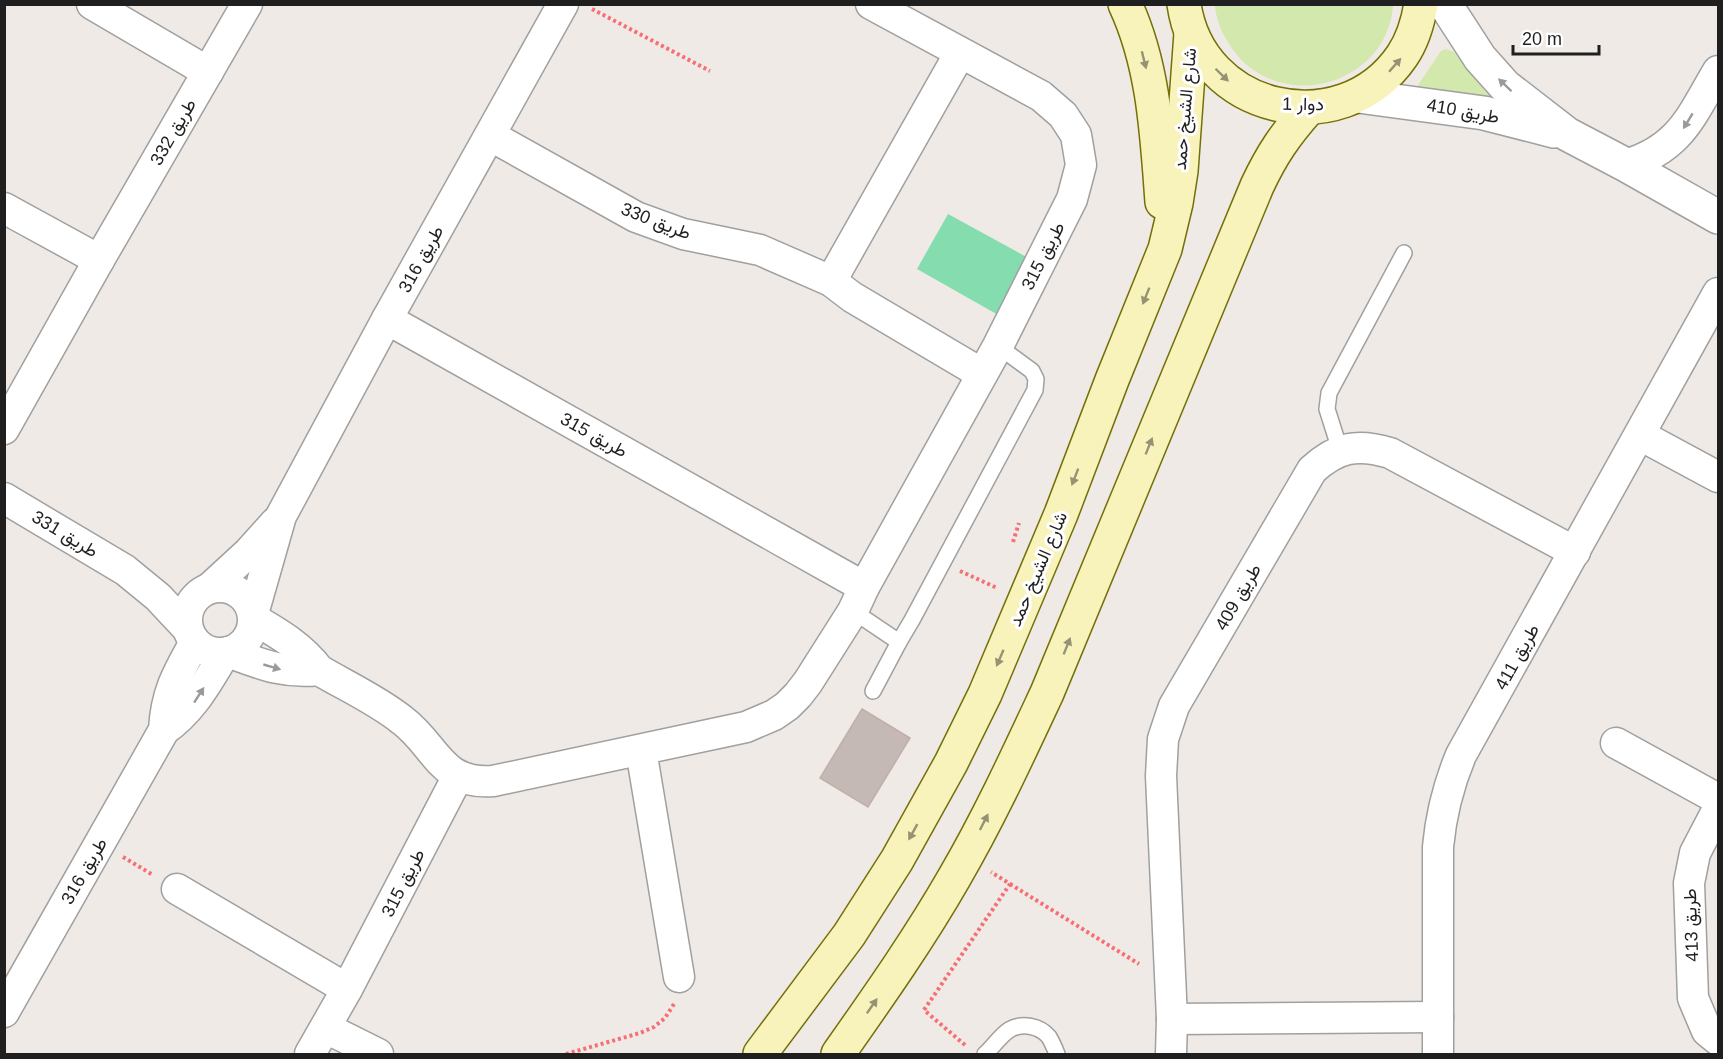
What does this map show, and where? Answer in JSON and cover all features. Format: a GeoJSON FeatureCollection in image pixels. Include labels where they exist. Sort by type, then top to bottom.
{"type":"FeatureCollection","features":[{"type":"Feature","properties":{"kind":"main road"},"geometry":{"type":"LineString","coordinates":[[1125,4],[1133,21],[1144,59],[1152,98],[1165,249]]}},
{"type":"Feature","properties":{"kind":"main road","name":"دوار 1"},"geometry":{"type":"LineString","coordinates":[[1188,19],[1206,59],[1226,81],[1251,97],[1279,106],[1309,108],[1334,104],[1358,96],[1383,78],[1403,55],[1416,28],[1421,4]]}},
{"type":"Feature","properties":{"kind":"main road","name":"شارع الشيخ حمد"},"geometry":{"type":"LineString","coordinates":[[760,1054],[849,935],[897,860],[951,763],[985,694],[1056,525],[1165,249],[1181,171],[1188,19]]}},
{"type":"Feature","properties":{"kind":"main road"},"geometry":{"type":"LineString","coordinates":[[838,1054],[902,963],[941,900],[1020,751],[1047,693],[1257,186],[1270,158],[1287,132],[1309,108]]}},
{"type":"Feature","properties":{"kind":"street"},"geometry":{"type":"LineString","coordinates":[[92,4],[208,72]]}},
{"type":"Feature","properties":{"kind":"street","name":"طريق 332"},"geometry":{"type":"LineString","coordinates":[[4,429],[247,4]]}},
{"type":"Feature","properties":{"kind":"street","name":"طريق 316"},"geometry":{"type":"LineString","coordinates":[[253,616],[281,516],[387,319],[563,4]]}},
{"type":"Feature","properties":{"kind":"street","name":"طريق 410"},"geometry":{"type":"LineString","coordinates":[[1445,4],[1480,58],[1505,86],[1567,134],[1719,217]]}},
{"type":"Feature","properties":{"kind":"street","name":"طريق 315"},"geometry":{"type":"LineString","coordinates":[[310,1054],[347,989],[458,776],[469,780],[493,781],[746,728],[787,706],[808,682],[858,599],[998,346],[1072,199],[1081,165],[1076,135],[1063,114],[1041,96],[888,9]]}},
{"type":"Feature","properties":{"kind":"street"},"geometry":{"type":"LineString","coordinates":[[831,281],[960,52]]}},
{"type":"Feature","properties":{"kind":"street"},"geometry":{"type":"LineString","coordinates":[[1626,165],[1651,156],[1671,142],[1683,129],[1719,71]]}},
{"type":"Feature","properties":{"kind":"street","name":"طريق 410"},"geometry":{"type":"LineString","coordinates":[[1358,96],[1484,113],[1567,134]]}},
{"type":"Feature","properties":{"kind":"street","name":"طريق 330"},"geometry":{"type":"LineString","coordinates":[[490,136],[636,217],[683,234],[760,250],[831,281],[852,297],[982,374]]}},
{"type":"Feature","properties":{"kind":"street"},"geometry":{"type":"LineString","coordinates":[[4,207],[99,260]]}},
{"type":"Feature","properties":{"kind":"street","name":"طريق 411"},"geometry":{"type":"LineString","coordinates":[[1438,1054],[1438,848],[1444,800],[1451,777],[1461,755],[1719,293]]}},
{"type":"Feature","properties":{"kind":"street","name":"طريق 315"},"geometry":{"type":"LineString","coordinates":[[387,319],[858,599]]}},
{"type":"Feature","properties":{"kind":"street"},"geometry":{"type":"LineString","coordinates":[[1640,435],[1719,477]]}},
{"type":"Feature","properties":{"kind":"street"},"geometry":{"type":"LineString","coordinates":[[1340,450],[1356,447],[1373,448],[1390,453],[1575,552]]}},
{"type":"Feature","properties":{"kind":"street","name":"طريق 409"},"geometry":{"type":"LineString","coordinates":[[1171,1054],[1172,1019],[1161,776],[1163,739],[1174,706],[1312,470],[1325,458],[1340,450]]}},
{"type":"Feature","properties":{"kind":"street","name":"طريق 331"},"geometry":{"type":"LineString","coordinates":[[4,498],[125,570],[158,597],[191,635]]}},
{"type":"Feature","properties":{"kind":"street","name":"طريق 316"},"geometry":{"type":"LineString","coordinates":[[209,588],[248,553],[281,516]]}},
{"type":"Feature","properties":{"kind":"street","name":"طريق 331"},"geometry":{"type":"LineString","coordinates":[[125,570],[165,582],[209,588]]}},
{"type":"Feature","properties":{"kind":"street"},"geometry":{"type":"LineString","coordinates":[[226,653],[244,643],[253,628],[253,616],[243,594],[222,586],[209,588],[192,601],[186,619],[191,635],[204,649],[214,653],[226,653],[280,670],[293,672],[319,670]]}},
{"type":"Feature","properties":{"kind":"street"},"geometry":{"type":"LineString","coordinates":[[253,616],[287,639],[319,670],[404,721],[448,770],[458,776]]}},
{"type":"Feature","properties":{"kind":"street","name":"طريق 316"},"geometry":{"type":"LineString","coordinates":[[7,1000],[164,730],[171,689],[191,635]]}},
{"type":"Feature","properties":{"kind":"street","name":"طريق 316"},"geometry":{"type":"LineString","coordinates":[[164,730],[193,705],[226,653]]}},
{"type":"Feature","properties":{"kind":"street"},"geometry":{"type":"LineString","coordinates":[[1616,743],[1719,799]]}},
{"type":"Feature","properties":{"kind":"street"},"geometry":{"type":"LineString","coordinates":[[641,750],[679,976]]}},
{"type":"Feature","properties":{"kind":"street","name":"طريق 413"},"geometry":{"type":"LineString","coordinates":[[1719,809],[1695,853],[1689,883],[1694,998],[1707,1031],[1719,1040]]}},
{"type":"Feature","properties":{"kind":"street"},"geometry":{"type":"LineString","coordinates":[[177,889],[347,989]]}},
{"type":"Feature","properties":{"kind":"street"},"geometry":{"type":"LineString","coordinates":[[1172,1019],[1438,1017]]}},
{"type":"Feature","properties":{"kind":"street"},"geometry":{"type":"LineString","coordinates":[[326,1028],[378,1054]]}},
{"type":"Feature","properties":{"kind":"lane"},"geometry":{"type":"LineString","coordinates":[[1340,450],[1327,409],[1329,393],[1404,253]]}},
{"type":"Feature","properties":{"kind":"lane"},"geometry":{"type":"LineString","coordinates":[[873,691],[1035,390],[1036,379],[1032,371],[998,346]]}},
{"type":"Feature","properties":{"kind":"lane"},"geometry":{"type":"LineString","coordinates":[[858,599],[899,642]]}},
{"type":"Feature","properties":{"kind":"lane"},"geometry":{"type":"LineString","coordinates":[[985,1054],[1009,1031],[1026,1026],[1044,1032],[1050,1038],[1057,1054]]}},
{"type":"Feature","properties":{"kind":"path"},"geometry":{"type":"LineString","coordinates":[[584,4],[711,71]]}},
{"type":"Feature","properties":{"kind":"path"},"geometry":{"type":"LineString","coordinates":[[943,563],[998,589]]}},
{"type":"Feature","properties":{"kind":"path"},"geometry":{"type":"LineString","coordinates":[[100,843],[177,889]]}},
{"type":"Feature","properties":{"kind":"path"},"geometry":{"type":"LineString","coordinates":[[1010,884],[1170,982]]}},
{"type":"Feature","properties":{"kind":"path"},"geometry":{"type":"LineString","coordinates":[[566,1054],[654,1027],[665,1018],[673,1005],[678,992],[679,976]]}},
{"type":"Feature","properties":{"kind":"path"},"geometry":{"type":"LineString","coordinates":[[939,1023],[958,1038]]}},
{"type":"Feature","properties":{"kind":"green space"},"geometry":{"type":"Polygon","coordinates":[[[1215,4],[1393,5],[1387,32],[1374,54],[1355,70],[1332,81],[1307,85],[1282,83],[1258,73],[1237,55],[1222,31],[1215,4]]]}},
{"type":"Feature","properties":{"kind":"green space"},"geometry":{"type":"Polygon","coordinates":[[[1446,49],[1454,52],[1484,90],[1500,105],[1412,94],[1441,51],[1446,49]]]}},
{"type":"Feature","properties":{"kind":"green space"},"geometry":{"type":"Polygon","coordinates":[[[948,214],[1032,260],[1000,316],[917,269],[948,214]]]}},
{"type":"Feature","properties":{"kind":"building"},"geometry":{"type":"Polygon","coordinates":[[[862,709],[910,738],[868,807],[820,778],[862,709]]]}}]}
